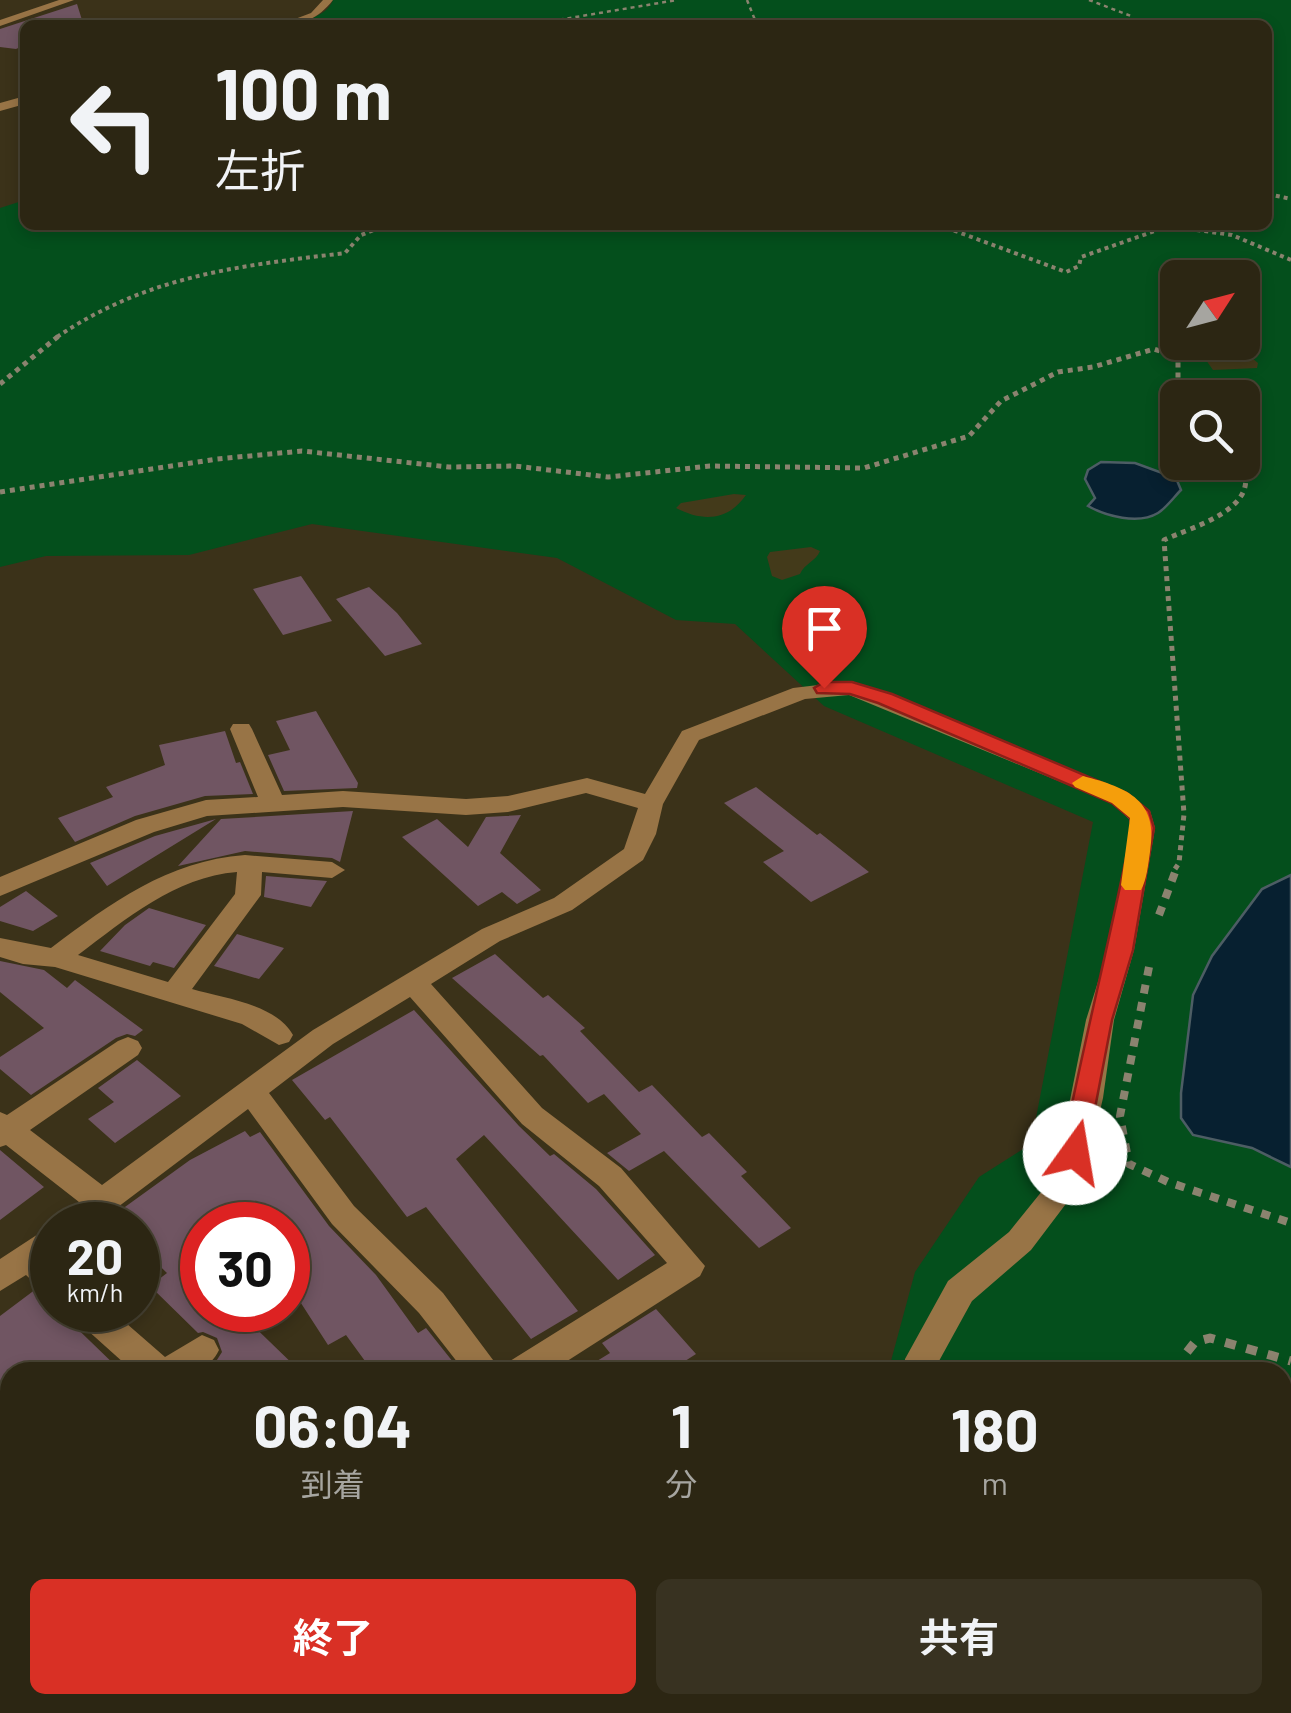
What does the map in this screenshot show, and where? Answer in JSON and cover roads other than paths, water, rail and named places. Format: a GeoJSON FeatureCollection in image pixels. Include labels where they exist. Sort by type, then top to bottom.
{"type":"FeatureCollection","features":[{"type":"Feature","properties":{"kind":"street"},"geometry":{"type":"LineString","coordinates":[[0,23],[69,0]]}},
{"type":"Feature","properties":{"kind":"street"},"geometry":{"type":"LineString","coordinates":[[300,20],[315,15],[328,0]]}},
{"type":"Feature","properties":{"kind":"street"},"geometry":{"type":"LineString","coordinates":[[128,1048],[2,1130],[102,1202],[322,1037],[490,935],[562,904],[634,854],[651,804],[690,736],[801,693],[852,688],[1120,798],[1141,816],[1143,828],[1121,950],[1100,1020],[1088,1098],[1069,1180],[1020,1241],[960,1291],[922,1362]]}},
{"type":"Feature","properties":{"kind":"street"},"geometry":{"type":"LineString","coordinates":[[241,729],[273,803]]}},
{"type":"Feature","properties":{"kind":"street"},"geometry":{"type":"LineString","coordinates":[[0,887],[180,814],[206,808],[387,798],[466,807],[508,804],[587,786],[651,804]]}},
{"type":"Feature","properties":{"kind":"street"},"geometry":{"type":"LineString","coordinates":[[173,995],[248,895],[250,864]]}},
{"type":"Feature","properties":{"kind":"street"},"geometry":{"type":"LineString","coordinates":[[56,958],[193,871],[250,864],[296,864],[332,870]]}},
{"type":"Feature","properties":{"kind":"street"},"geometry":{"type":"LineString","coordinates":[[0,947],[23,955],[56,958],[252,1017],[279,1035]]}},
{"type":"Feature","properties":{"kind":"street"},"geometry":{"type":"LineString","coordinates":[[413,982],[532,1116],[610,1178],[690,1266],[538,1362]]}},
{"type":"Feature","properties":{"kind":"street"},"geometry":{"type":"LineString","coordinates":[[250,1090],[343,1215],[431,1303],[477,1362]]}},
{"type":"Feature","properties":{"kind":"street"},"geometry":{"type":"LineString","coordinates":[[0,1278],[30,1256]]}},
{"type":"Feature","properties":{"kind":"street"},"geometry":{"type":"LineString","coordinates":[[113,1332],[147,1362]]}},
{"type":"Feature","properties":{"kind":"street"},"geometry":{"type":"LineString","coordinates":[[185,1362],[202,1350]]}},
{"type":"Feature","properties":{"kind":"water"},"geometry":{"type":"Polygon","coordinates":[[[1101,462],[1135,463],[1160,472],[1160,480],[1177,480],[1181,490],[1150,517],[1122,518],[1088,506],[1095,498],[1085,479],[1088,470],[1101,462]]]}},
{"type":"Feature","properties":{"kind":"water"},"geometry":{"type":"Polygon","coordinates":[[[1291,875],[1291,1167],[1252,1148],[1193,1135],[1181,1118],[1181,1093],[1193,995],[1212,956],[1262,889],[1291,875]]]}}]}
